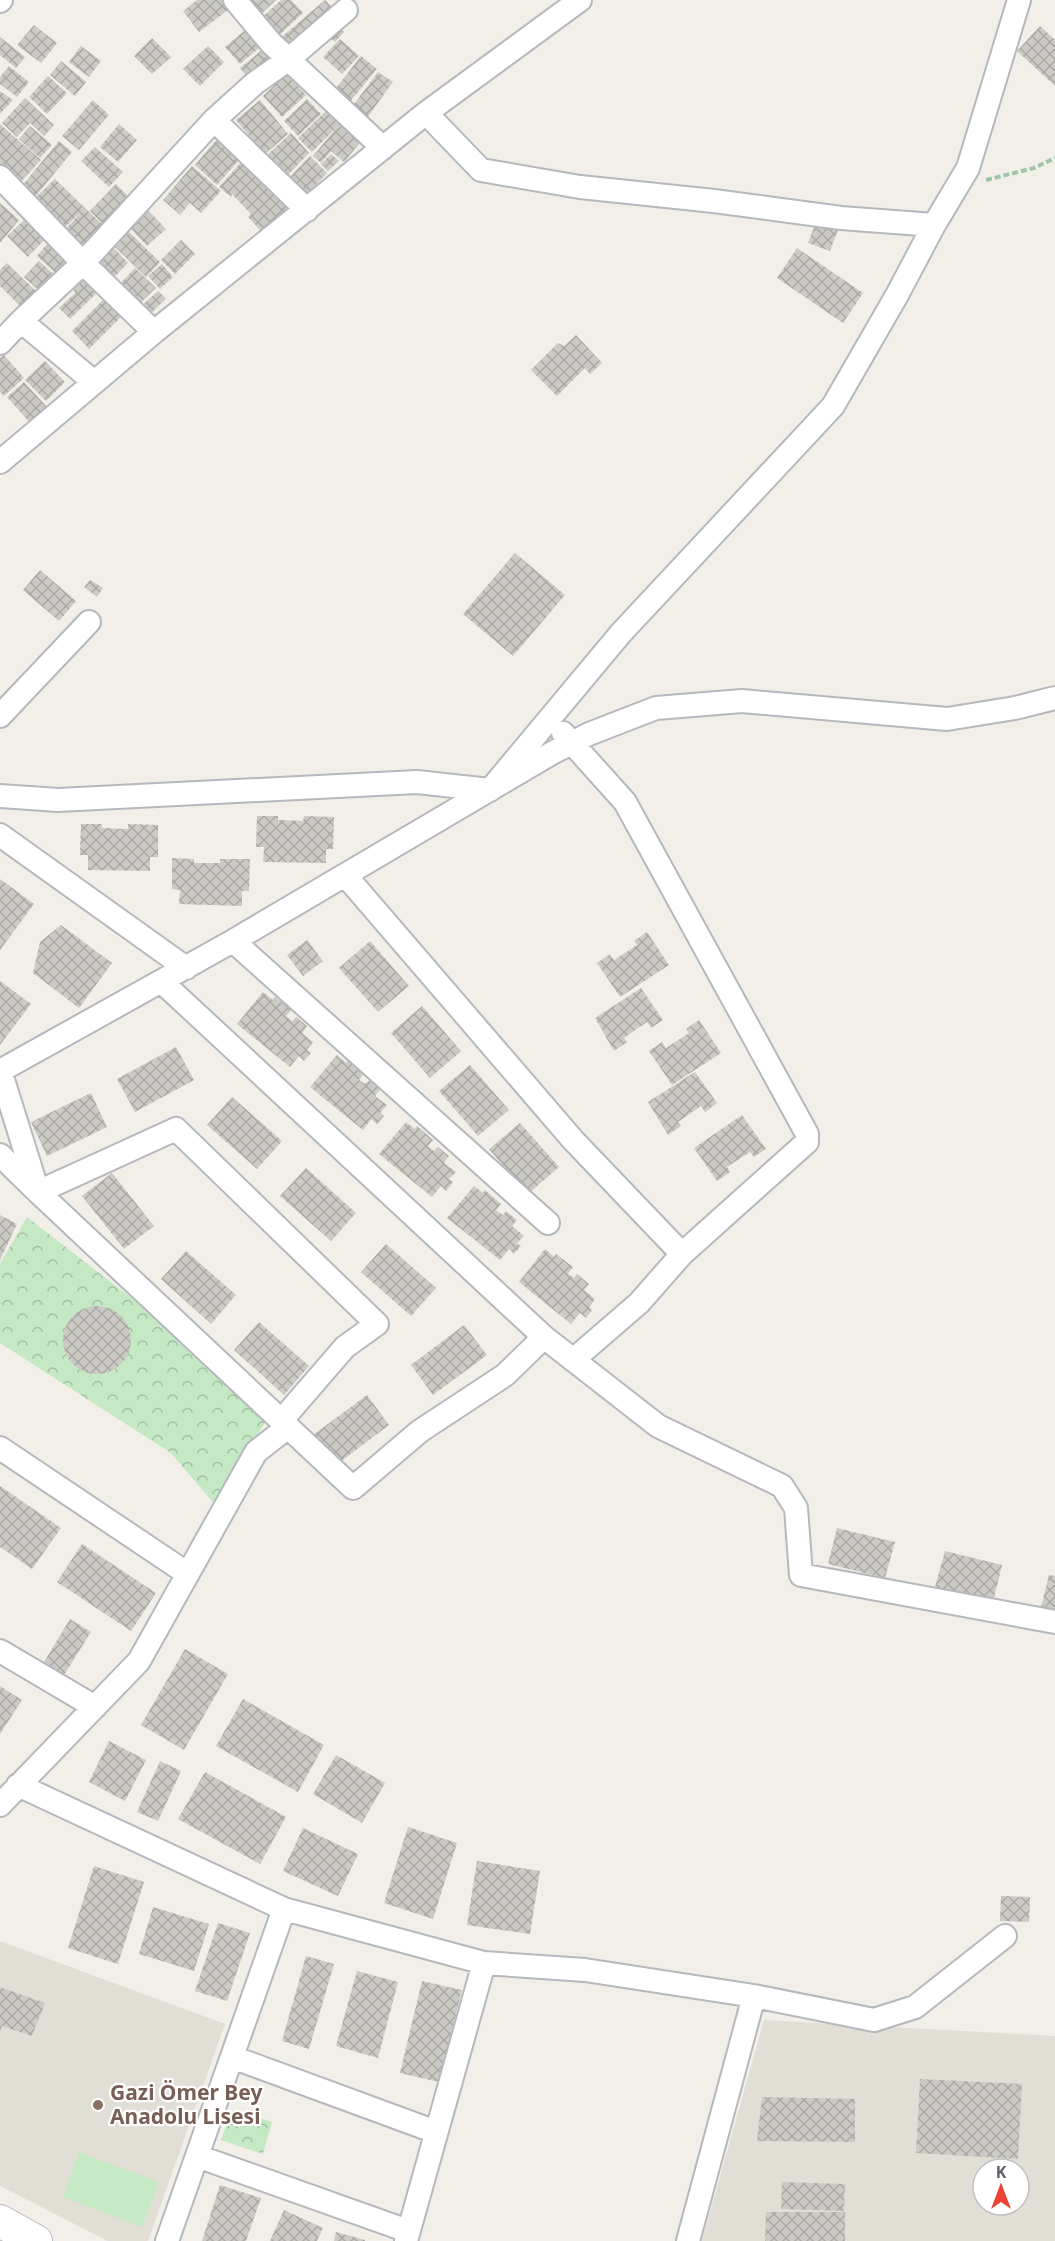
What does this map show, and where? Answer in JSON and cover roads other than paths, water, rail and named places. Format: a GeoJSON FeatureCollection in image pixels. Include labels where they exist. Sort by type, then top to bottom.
{"type":"FeatureCollection","features":[{"type":"Feature","properties":{"kind":"street"},"geometry":{"type":"LineString","coordinates":[[235,0],[271,43],[383,148]]}},
{"type":"Feature","properties":{"kind":"street"},"geometry":{"type":"LineString","coordinates":[[0,462],[154,332],[426,113],[580,0]]}},
{"type":"Feature","properties":{"kind":"street"},"geometry":{"type":"LineString","coordinates":[[490,790],[621,633],[833,406],[968,168],[1019,0]]}},
{"type":"Feature","properties":{"kind":"street"},"geometry":{"type":"LineString","coordinates":[[0,343],[83,263],[213,120],[346,10]]}},
{"type":"Feature","properties":{"kind":"street"},"geometry":{"type":"LineString","coordinates":[[426,113],[481,170],[580,187],[714,201],[841,218],[934,225]]}},
{"type":"Feature","properties":{"kind":"street"},"geometry":{"type":"LineString","coordinates":[[213,120],[307,210]]}},
{"type":"Feature","properties":{"kind":"street"},"geometry":{"type":"LineString","coordinates":[[0,177],[154,332]]}},
{"type":"Feature","properties":{"kind":"street"},"geometry":{"type":"LineString","coordinates":[[21,321],[94,382]]}},
{"type":"Feature","properties":{"kind":"street"},"geometry":{"type":"LineString","coordinates":[[0,716],[89,622]]}},
{"type":"Feature","properties":{"kind":"street"},"geometry":{"type":"LineString","coordinates":[[38,1192],[0,1070],[162,982],[572,743],[656,708],[742,701],[947,719],[1015,708],[1055,698]]}},
{"type":"Feature","properties":{"kind":"street"},"geometry":{"type":"LineString","coordinates":[[551,717],[625,802],[807,1134],[807,1142],[682,1254],[639,1303],[573,1360]]}},
{"type":"Feature","properties":{"kind":"street"},"geometry":{"type":"LineString","coordinates":[[0,796],[58,800],[417,782],[490,790]]}},
{"type":"Feature","properties":{"kind":"street"},"geometry":{"type":"LineString","coordinates":[[0,835],[186,968]]}},
{"type":"Feature","properties":{"kind":"street"},"geometry":{"type":"LineString","coordinates":[[345,876],[573,1140],[682,1254]]}},
{"type":"Feature","properties":{"kind":"street"},"geometry":{"type":"LineString","coordinates":[[233,941],[548,1223]]}},
{"type":"Feature","properties":{"kind":"street"},"geometry":{"type":"LineString","coordinates":[[162,982],[544,1337],[658,1426],[782,1486],[796,1508],[801,1575],[1055,1622]]}},
{"type":"Feature","properties":{"kind":"street"},"geometry":{"type":"LineString","coordinates":[[0,1805],[139,1661],[256,1452],[284,1424],[345,1347],[377,1324],[176,1129],[38,1192]]}},
{"type":"Feature","properties":{"kind":"street"},"geometry":{"type":"LineString","coordinates":[[0,1155],[353,1488],[420,1431],[505,1375],[544,1337]]}},
{"type":"Feature","properties":{"kind":"street"},"geometry":{"type":"LineString","coordinates":[[0,1448],[188,1574]]}},
{"type":"Feature","properties":{"kind":"street"},"geometry":{"type":"LineString","coordinates":[[0,1651],[95,1707]]}},
{"type":"Feature","properties":{"kind":"street"},"geometry":{"type":"LineString","coordinates":[[18,1785],[284,1909],[484,1963],[585,1970],[754,1996],[874,2020],[915,2007],[1005,1936]]}},
{"type":"Feature","properties":{"kind":"street"},"geometry":{"type":"LineString","coordinates":[[167,2241],[284,1909]]}},
{"type":"Feature","properties":{"kind":"street"},"geometry":{"type":"LineString","coordinates":[[197,2156],[407,2236],[484,1963]]}},
{"type":"Feature","properties":{"kind":"street"},"geometry":{"type":"LineString","coordinates":[[688,2241],[754,1996]]}},
{"type":"Feature","properties":{"kind":"street"},"geometry":{"type":"LineString","coordinates":[[232,2057],[436,2132]]}},
{"type":"Feature","properties":{"kind":"street"},"geometry":{"type":"LineString","coordinates":[[0,2221],[36,2241]]}},
{"type":"Feature","properties":{"kind":"place","name":"Gazi Ömer Bey Anadolu Lisesi"},"geometry":{"type":"Point","coordinates":[98,2105]}}]}
